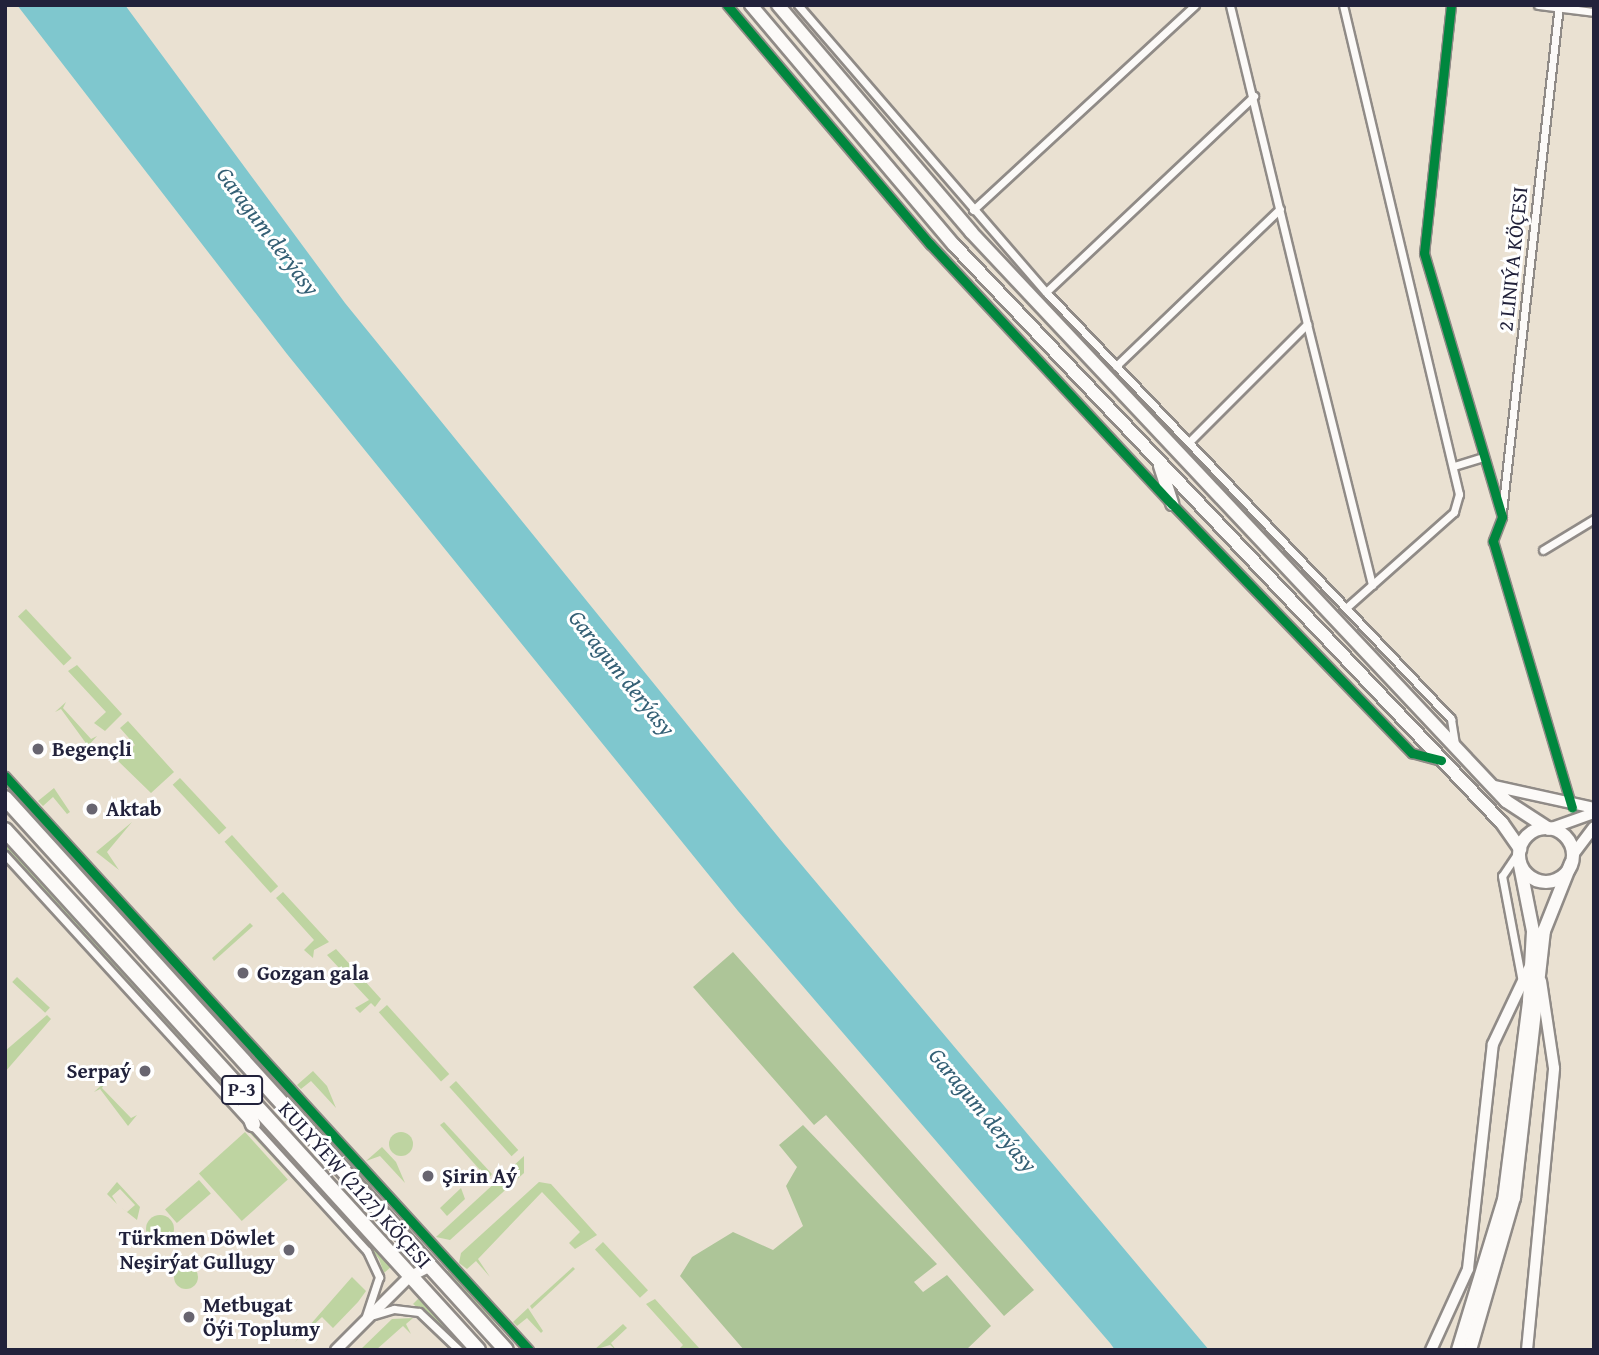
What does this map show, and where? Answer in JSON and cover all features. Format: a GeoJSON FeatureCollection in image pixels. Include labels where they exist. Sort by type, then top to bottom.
{"type":"FeatureCollection","features":[{"type":"Feature","properties":{"kind":"highway","name":"KULYÝEW (2127) KÖÇESI"},"geometry":{"type":"LineString","coordinates":[[5,799],[506,1350]]}},
{"type":"Feature","properties":{"kind":"highway","name":"KULYÝEW (2127) KÖÇESI"},"geometry":{"type":"LineString","coordinates":[[5,830],[478,1350]]}},
{"type":"Feature","properties":{"kind":"highway"},"geometry":{"type":"LineString","coordinates":[[240,1089],[253,1125]]}},
{"type":"Feature","properties":{"kind":"main road"},"geometry":{"type":"LineString","coordinates":[[751,5],[954,245],[1441,760],[1519,853],[1527,875],[1544,882],[1561,877],[1572,860]]}},
{"type":"Feature","properties":{"kind":"main road"},"geometry":{"type":"LineString","coordinates":[[778,5],[971,232],[1456,748],[1530,821],[1568,841],[1572,860],[1544,931],[1541,979],[1514,1198],[1470,1350]]}},
{"type":"Feature","properties":{"kind":"main road"},"geometry":{"type":"LineString","coordinates":[[1159,462],[1172,504]]}},
{"type":"Feature","properties":{"kind":"main road"},"geometry":{"type":"LineString","coordinates":[[1458,1350],[1504,1200],[1533,931],[1519,853],[1533,832],[1549,829]]}},
{"type":"Feature","properties":{"kind":"street"},"geometry":{"type":"LineString","coordinates":[[727,5],[930,244],[1172,504],[1412,753],[1441,760]]}},
{"type":"Feature","properties":{"kind":"street"},"geometry":{"type":"LineString","coordinates":[[798,5],[972,211],[1046,292],[1451,719],[1456,748]]}},
{"type":"Feature","properties":{"kind":"street"},"geometry":{"type":"LineString","coordinates":[[972,211],[1195,5]]}},
{"type":"Feature","properties":{"kind":"street"},"geometry":{"type":"LineString","coordinates":[[1230,5],[1372,585]]}},
{"type":"Feature","properties":{"kind":"street"},"geometry":{"type":"LineString","coordinates":[[1343,5],[1459,494],[1454,512],[1346,608]]}},
{"type":"Feature","properties":{"kind":"street"},"geometry":{"type":"LineString","coordinates":[[1451,5],[1424,253],[1502,517]]}},
{"type":"Feature","properties":{"kind":"street"},"geometry":{"type":"LineString","coordinates":[[1538,5],[1594,12]]}},
{"type":"Feature","properties":{"kind":"street","name":"2 LINIÝA KÖÇESI"},"geometry":{"type":"LineString","coordinates":[[1559,6],[1502,517],[1493,541],[1572,808]]}},
{"type":"Feature","properties":{"kind":"street"},"geometry":{"type":"LineString","coordinates":[[1046,292],[1254,96]]}},
{"type":"Feature","properties":{"kind":"street"},"geometry":{"type":"LineString","coordinates":[[1116,366],[1280,209]]}},
{"type":"Feature","properties":{"kind":"street"},"geometry":{"type":"LineString","coordinates":[[1189,442],[1307,324]]}},
{"type":"Feature","properties":{"kind":"street"},"geometry":{"type":"LineString","coordinates":[[1454,466],[1484,457]]}},
{"type":"Feature","properties":{"kind":"street"},"geometry":{"type":"LineString","coordinates":[[1543,550],[1594,519]]}},
{"type":"Feature","properties":{"kind":"street"},"geometry":{"type":"LineString","coordinates":[[5,776],[529,1350]]}},
{"type":"Feature","properties":{"kind":"street"},"geometry":{"type":"LineString","coordinates":[[1494,786],[1572,808],[1594,808]]}},
{"type":"Feature","properties":{"kind":"street"},"geometry":{"type":"LineString","coordinates":[[1549,829],[1594,813]]}},
{"type":"Feature","properties":{"kind":"street"},"geometry":{"type":"LineString","coordinates":[[1572,860],[1594,827]]}},
{"type":"Feature","properties":{"kind":"street"},"geometry":{"type":"LineString","coordinates":[[1519,853],[1502,876],[1521,976]]}},
{"type":"Feature","properties":{"kind":"street"},"geometry":{"type":"LineString","coordinates":[[5,855],[335,1215],[378,1269],[377,1292],[364,1320]]}},
{"type":"Feature","properties":{"kind":"street"},"geometry":{"type":"LineString","coordinates":[[1430,1350],[1468,1269],[1490,1059],[1521,976],[1531,964]]}},
{"type":"Feature","properties":{"kind":"street"},"geometry":{"type":"LineString","coordinates":[[1527,1350],[1554,1068],[1541,979]]}},
{"type":"Feature","properties":{"kind":"street"},"geometry":{"type":"LineString","coordinates":[[381,1188],[386,1217]]}},
{"type":"Feature","properties":{"kind":"street"},"geometry":{"type":"LineString","coordinates":[[335,1215],[364,1226]]}},
{"type":"Feature","properties":{"kind":"street"},"geometry":{"type":"LineString","coordinates":[[336,1350],[409,1277],[444,1257]]}},
{"type":"Feature","properties":{"kind":"street"},"geometry":{"type":"LineString","coordinates":[[364,1320],[411,1309],[459,1350]]}},
{"type":"Feature","properties":{"kind":"street"},"geometry":{"type":"LineString","coordinates":[[459,1328],[459,1350]]}},
{"type":"Feature","properties":{"kind":"green space"},"geometry":{"type":"Polygon","coordinates":[[[26,609],[72,658],[64,666],[18,617],[26,609]]]}},
{"type":"Feature","properties":{"kind":"green space"},"geometry":{"type":"Polygon","coordinates":[[[77,665],[122,714],[105,731],[94,723],[106,712],[68,671],[77,665]]]}},
{"type":"Feature","properties":{"kind":"green space"},"geometry":{"type":"Polygon","coordinates":[[[66,702],[63,708],[91,739],[97,736],[88,746],[61,709],[55,712],[66,702]]]}},
{"type":"Feature","properties":{"kind":"green space"},"geometry":{"type":"Polygon","coordinates":[[[128,721],[174,772],[151,793],[115,758],[122,748],[126,753],[135,745],[120,728],[128,721]]]}},
{"type":"Feature","properties":{"kind":"green space"},"geometry":{"type":"Polygon","coordinates":[[[180,778],[226,828],[219,835],[173,785],[180,778]]]}},
{"type":"Feature","properties":{"kind":"green space"},"geometry":{"type":"Polygon","coordinates":[[[5,782],[371,1183],[373,1190],[5,788],[5,782]]]}},
{"type":"Feature","properties":{"kind":"green space"},"geometry":{"type":"Polygon","coordinates":[[[54,788],[70,812],[67,814],[53,797],[43,806],[38,801],[54,788]]]}},
{"type":"Feature","properties":{"kind":"green space"},"geometry":{"type":"Polygon","coordinates":[[[132,822],[107,852],[119,870],[96,852],[132,822]]]}},
{"type":"Feature","properties":{"kind":"green space"},"geometry":{"type":"Polygon","coordinates":[[[232,835],[278,886],[271,893],[225,842],[232,835]]]}},
{"type":"Feature","properties":{"kind":"green space"},"geometry":{"type":"Polygon","coordinates":[[[5,842],[236,1098],[232,1102],[5,849],[5,842]]]}},
{"type":"Feature","properties":{"kind":"green space"},"geometry":{"type":"Polygon","coordinates":[[[283,892],[329,942],[314,950],[313,958],[304,950],[314,940],[276,898],[283,892]]]}},
{"type":"Feature","properties":{"kind":"green space"},"geometry":{"type":"Polygon","coordinates":[[[250,923],[253,926],[214,961],[212,958],[250,923]]]}},
{"type":"Feature","properties":{"kind":"green space"},"geometry":{"type":"Polygon","coordinates":[[[336,949],[381,999],[375,1007],[371,1003],[360,1013],[355,1008],[369,1000],[327,955],[336,949]]]}},
{"type":"Feature","properties":{"kind":"green space"},"geometry":{"type":"Polygon","coordinates":[[[733,952],[1034,1290],[1004,1316],[826,1115],[814,1125],[693,987],[733,952]]]}},
{"type":"Feature","properties":{"kind":"green space"},"geometry":{"type":"Polygon","coordinates":[[[17,977],[50,1008],[45,1013],[12,982],[17,977]]]}},
{"type":"Feature","properties":{"kind":"green space"},"geometry":{"type":"Polygon","coordinates":[[[387,1005],[449,1074],[441,1081],[379,1012],[387,1005]]]}},
{"type":"Feature","properties":{"kind":"green space"},"geometry":{"type":"Polygon","coordinates":[[[47,1015],[51,1019],[5,1072],[5,1051],[47,1015]]]}},
{"type":"Feature","properties":{"kind":"green space"},"geometry":{"type":"Polygon","coordinates":[[[313,1071],[327,1086],[336,1108],[311,1081],[301,1089],[297,1085],[313,1071]]]}},
{"type":"Feature","properties":{"kind":"green space"},"geometry":{"type":"Polygon","coordinates":[[[106,1081],[102,1088],[131,1118],[137,1115],[128,1126],[100,1089],[94,1092],[106,1081]]]}},
{"type":"Feature","properties":{"kind":"green space"},"geometry":{"type":"Polygon","coordinates":[[[456,1081],[518,1150],[512,1156],[449,1087],[456,1081]]]}},
{"type":"Feature","properties":{"kind":"green space"},"geometry":{"type":"Polygon","coordinates":[[[257,1118],[344,1214],[259,1125],[257,1118]]]}},
{"type":"Feature","properties":{"kind":"green space"},"geometry":{"type":"Polygon","coordinates":[[[444,1122],[492,1174],[488,1179],[440,1125],[444,1122]]]}},
{"type":"Feature","properties":{"kind":"green space"},"geometry":{"type":"Polygon","coordinates":[[[803,1125],[937,1264],[914,1282],[923,1292],[947,1275],[991,1326],[966,1350],[744,1350],[680,1276],[692,1257],[733,1232],[773,1250],[803,1226],[786,1186],[797,1167],[779,1145],[803,1125]]]}},
{"type":"Feature","properties":{"kind":"green space"},"geometry":{"type":"Polygon","coordinates":[[[249,1129],[318,1205],[318,1206],[247,1130],[249,1129]]]}},
{"type":"Feature","properties":{"kind":"green space"},"geometry":{"type":"Polygon","coordinates":[[[245,1132],[288,1180],[242,1221],[199,1173],[245,1132]]]}},
{"type":"Feature","properties":{"kind":"green space"},"geometry":{"type":"Polygon","coordinates":[[[401,1132],[410,1135],[413,1144],[410,1153],[401,1156],[392,1153],[389,1144],[392,1135],[401,1132]]]}},
{"type":"Feature","properties":{"kind":"green space"},"geometry":{"type":"Polygon","coordinates":[[[382,1147],[396,1162],[405,1183],[380,1156],[366,1161],[382,1147]]]}},
{"type":"Feature","properties":{"kind":"green space"},"geometry":{"type":"Polygon","coordinates":[[[524,1156],[524,1173],[450,1240],[436,1237],[524,1156]]]}},
{"type":"Feature","properties":{"kind":"green space"},"geometry":{"type":"Polygon","coordinates":[[[199,1180],[211,1194],[177,1223],[165,1210],[199,1180]]]}},
{"type":"Feature","properties":{"kind":"green space"},"geometry":{"type":"Polygon","coordinates":[[[117,1182],[140,1207],[137,1220],[118,1205],[127,1212],[135,1205],[120,1189],[112,1196],[117,1204],[107,1194],[117,1182]]]}},
{"type":"Feature","properties":{"kind":"green space"},"geometry":{"type":"Polygon","coordinates":[[[539,1182],[551,1184],[597,1235],[575,1249],[569,1243],[580,1232],[542,1192],[478,1259],[490,1277],[476,1261],[467,1269],[459,1263],[461,1253],[539,1182]]]}},
{"type":"Feature","properties":{"kind":"green space"},"geometry":{"type":"Polygon","coordinates":[[[461,1188],[465,1199],[447,1216],[440,1208],[461,1188]]]}},
{"type":"Feature","properties":{"kind":"green space"},"geometry":{"type":"Polygon","coordinates":[[[160,1215],[170,1219],[174,1229],[170,1239],[160,1243],[150,1239],[146,1229],[150,1219],[160,1215]]]}},
{"type":"Feature","properties":{"kind":"green space"},"geometry":{"type":"Polygon","coordinates":[[[360,1235],[392,1266],[384,1273],[379,1259],[360,1235]]]}},
{"type":"Feature","properties":{"kind":"green space"},"geometry":{"type":"Polygon","coordinates":[[[603,1242],[648,1290],[640,1298],[595,1250],[603,1242]]]}},
{"type":"Feature","properties":{"kind":"green space"},"geometry":{"type":"Polygon","coordinates":[[[186,1265],[195,1268],[198,1277],[195,1286],[186,1289],[177,1286],[174,1277],[177,1268],[186,1265]]]}},
{"type":"Feature","properties":{"kind":"green space"},"geometry":{"type":"Polygon","coordinates":[[[573,1267],[575,1269],[532,1309],[530,1306],[573,1267]]]}},
{"type":"Feature","properties":{"kind":"green space"},"geometry":{"type":"Polygon","coordinates":[[[449,1270],[522,1350],[446,1273],[449,1270]]]}},
{"type":"Feature","properties":{"kind":"green space"},"geometry":{"type":"Polygon","coordinates":[[[352,1277],[366,1291],[358,1302],[333,1328],[322,1317],[295,1342],[352,1277]]]}},
{"type":"Feature","properties":{"kind":"green space"},"geometry":{"type":"Polygon","coordinates":[[[420,1297],[451,1331],[451,1335],[413,1304],[420,1297]]]}},
{"type":"Feature","properties":{"kind":"green space"},"geometry":{"type":"Polygon","coordinates":[[[655,1299],[699,1350],[678,1350],[683,1345],[646,1304],[655,1299]]]}},
{"type":"Feature","properties":{"kind":"green space"},"geometry":{"type":"Polygon","coordinates":[[[528,1308],[543,1331],[541,1333],[527,1318],[517,1326],[513,1322],[528,1308]]]}},
{"type":"Feature","properties":{"kind":"green space"},"geometry":{"type":"Polygon","coordinates":[[[413,1318],[406,1324],[411,1334],[403,1326],[376,1350],[360,1350],[392,1319],[413,1318]]]}},
{"type":"Feature","properties":{"kind":"green space"},"geometry":{"type":"Polygon","coordinates":[[[623,1324],[627,1328],[611,1343],[616,1350],[610,1345],[594,1350],[623,1324]]]}},
{"type":"Feature","properties":{"kind":"water","name":"Garagum derýasy"},"geometry":{"type":"Polygon","coordinates":[[[17,5],[125,5],[345,303],[784,844],[1209,1350],[1115,1350],[738,911],[287,354],[17,5]]]}},
{"type":"Feature","properties":{"kind":"cycle path"},"geometry":{"type":"LineString","coordinates":[[727,5],[930,244],[1172,504],[1412,753],[1441,760]]}},
{"type":"Feature","properties":{"kind":"cycle path"},"geometry":{"type":"LineString","coordinates":[[1451,5],[1424,253],[1502,517],[1493,541],[1572,808]]}},
{"type":"Feature","properties":{"kind":"cycle path"},"geometry":{"type":"LineString","coordinates":[[5,776],[529,1350]]}},
{"type":"Feature","properties":{"kind":"place","name":"Begençli"},"geometry":{"type":"Point","coordinates":[38,749]}},
{"type":"Feature","properties":{"kind":"place","name":"Aktab"},"geometry":{"type":"Point","coordinates":[92,809]}},
{"type":"Feature","properties":{"kind":"place","name":"Gozgan gala"},"geometry":{"type":"Point","coordinates":[243,973]}},
{"type":"Feature","properties":{"kind":"place","name":"Serpaý"},"geometry":{"type":"Point","coordinates":[145,1071]}},
{"type":"Feature","properties":{"kind":"place","name":"Şirin Aý"},"geometry":{"type":"Point","coordinates":[428,1176]}},
{"type":"Feature","properties":{"kind":"place","name":"Türkmen Döwlet Neşirýat Gullugy"},"geometry":{"type":"Point","coordinates":[289,1250]}},
{"type":"Feature","properties":{"kind":"place","name":"Metbugat Öýi Toplumy"},"geometry":{"type":"Point","coordinates":[189,1317]}}]}
